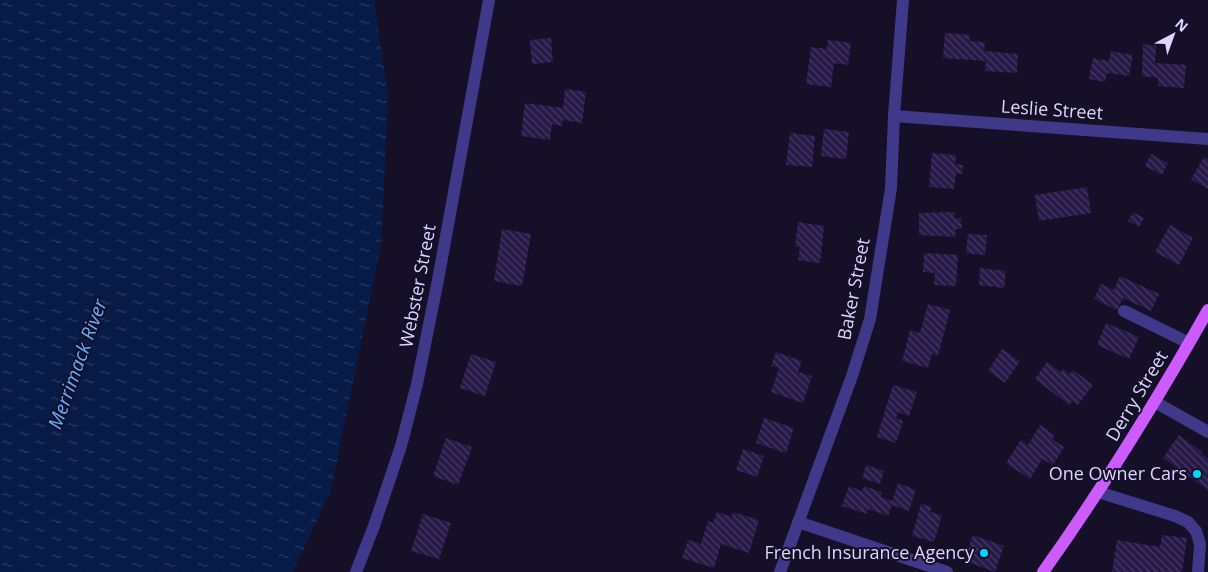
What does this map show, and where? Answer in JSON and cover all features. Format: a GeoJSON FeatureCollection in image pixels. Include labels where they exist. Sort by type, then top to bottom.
{"type":"FeatureCollection","features":[{"type":"Feature","properties":{"kind":"main road","name":"Derry Street"},"geometry":{"type":"LineString","coordinates":[[1043,572],[1098,492],[1155,402],[1208,310]]}},
{"type":"Feature","properties":{"kind":"street","name":"Webster Street"},"geometry":{"type":"LineString","coordinates":[[356,572],[401,446],[417,384],[489,0]]}},
{"type":"Feature","properties":{"kind":"street","name":"Baker Street"},"geometry":{"type":"LineString","coordinates":[[780,572],[852,376],[870,319],[891,188],[894,116],[903,0]]}},
{"type":"Feature","properties":{"kind":"street","name":"Leslie Street"},"geometry":{"type":"LineString","coordinates":[[894,116],[1208,139]]}},
{"type":"Feature","properties":{"kind":"street"},"geometry":{"type":"LineString","coordinates":[[1124,311],[1189,343]]}},
{"type":"Feature","properties":{"kind":"street"},"geometry":{"type":"LineString","coordinates":[[1155,402],[1208,432]]}},
{"type":"Feature","properties":{"kind":"street"},"geometry":{"type":"LineString","coordinates":[[1098,492],[1176,516],[1188,522],[1196,531],[1200,544],[1198,572]]}},
{"type":"Feature","properties":{"kind":"street"},"geometry":{"type":"LineString","coordinates":[[798,522],[947,572]]}},
{"type":"Feature","properties":{"kind":"water","name":"Merrimack River"},"geometry":{"type":"Polygon","coordinates":[[[0,0],[374,0],[388,97],[381,246],[331,490],[293,572],[0,572],[0,0]]]}},
{"type":"Feature","properties":{"kind":"building"},"geometry":{"type":"Polygon","coordinates":[[[945,33],[970,35],[969,41],[985,42],[984,51],[1018,54],[1017,73],[985,71],[986,61],[943,58],[945,33]]]}},
{"type":"Feature","properties":{"kind":"building"},"geometry":{"type":"Polygon","coordinates":[[[551,38],[553,62],[532,64],[530,40],[551,38]]]}},
{"type":"Feature","properties":{"kind":"building"},"geometry":{"type":"Polygon","coordinates":[[[828,40],[851,43],[848,65],[834,63],[831,87],[806,84],[811,47],[827,49],[828,40]]]}},
{"type":"Feature","properties":{"kind":"building"},"geometry":{"type":"Polygon","coordinates":[[[1143,44],[1156,45],[1155,63],[1186,65],[1184,88],[1158,86],[1158,78],[1142,76],[1143,44]]]}},
{"type":"Feature","properties":{"kind":"building"},"geometry":{"type":"Polygon","coordinates":[[[1111,51],[1133,55],[1129,76],[1107,73],[1105,82],[1089,79],[1093,58],[1109,61],[1111,51]]]}},
{"type":"Feature","properties":{"kind":"building"},"geometry":{"type":"Polygon","coordinates":[[[565,89],[586,92],[582,123],[563,120],[562,126],[552,124],[550,140],[521,136],[525,103],[563,108],[565,89]]]}},
{"type":"Feature","properties":{"kind":"building"},"geometry":{"type":"Polygon","coordinates":[[[824,129],[849,132],[846,159],[821,156],[824,129]]]}},
{"type":"Feature","properties":{"kind":"building"},"geometry":{"type":"Polygon","coordinates":[[[790,133],[815,136],[812,167],[786,165],[790,133]]]}},
{"type":"Feature","properties":{"kind":"building"},"geometry":{"type":"Polygon","coordinates":[[[932,153],[956,155],[955,164],[963,165],[962,174],[956,173],[954,189],[929,187],[932,153]]]}},
{"type":"Feature","properties":{"kind":"building"},"geometry":{"type":"Polygon","coordinates":[[[1151,154],[1168,163],[1162,175],[1145,166],[1151,154]]]}},
{"type":"Feature","properties":{"kind":"building"},"geometry":{"type":"Polygon","coordinates":[[[1204,157],[1208,159],[1208,189],[1191,179],[1204,157]]]}},
{"type":"Feature","properties":{"kind":"building"},"geometry":{"type":"Polygon","coordinates":[[[1087,187],[1091,213],[1039,221],[1035,195],[1087,187]]]}},
{"type":"Feature","properties":{"kind":"building"},"geometry":{"type":"Polygon","coordinates":[[[955,212],[954,218],[961,218],[962,229],[956,229],[955,237],[919,235],[919,213],[955,212]]]}},
{"type":"Feature","properties":{"kind":"building"},"geometry":{"type":"Polygon","coordinates":[[[1133,212],[1144,218],[1139,227],[1128,221],[1133,212]]]}},
{"type":"Feature","properties":{"kind":"building"},"geometry":{"type":"Polygon","coordinates":[[[798,222],[824,226],[820,263],[798,260],[800,247],[795,247],[798,222]]]}},
{"type":"Feature","properties":{"kind":"building"},"geometry":{"type":"Polygon","coordinates":[[[1170,225],[1193,238],[1179,265],[1155,252],[1170,225]]]}},
{"type":"Feature","properties":{"kind":"building"},"geometry":{"type":"Polygon","coordinates":[[[502,229],[531,234],[522,286],[494,281],[502,229]]]}},
{"type":"Feature","properties":{"kind":"building"},"geometry":{"type":"Polygon","coordinates":[[[968,234],[987,235],[985,255],[966,253],[968,234]]]}},
{"type":"Feature","properties":{"kind":"building"},"geometry":{"type":"Polygon","coordinates":[[[924,253],[958,255],[956,286],[934,285],[935,273],[923,272],[924,253]]]}},
{"type":"Feature","properties":{"kind":"building"},"geometry":{"type":"Polygon","coordinates":[[[980,268],[1006,271],[1004,288],[979,285],[980,268]]]}},
{"type":"Feature","properties":{"kind":"building"},"geometry":{"type":"Polygon","coordinates":[[[1120,276],[1159,294],[1151,311],[1123,298],[1117,310],[1094,299],[1101,284],[1114,290],[1120,276]]]}},
{"type":"Feature","properties":{"kind":"building"},"geometry":{"type":"Polygon","coordinates":[[[928,304],[950,310],[938,356],[932,354],[928,368],[902,361],[910,330],[920,333],[928,304]]]}},
{"type":"Feature","properties":{"kind":"building"},"geometry":{"type":"Polygon","coordinates":[[[1106,323],[1139,337],[1129,359],[1097,345],[1106,323]]]}},
{"type":"Feature","properties":{"kind":"building"},"geometry":{"type":"Polygon","coordinates":[[[1002,349],[1020,361],[1005,383],[988,371],[1002,349]]]}},
{"type":"Feature","properties":{"kind":"building"},"geometry":{"type":"Polygon","coordinates":[[[776,352],[802,361],[798,372],[812,376],[803,403],[771,392],[779,368],[771,366],[776,352]]]}},
{"type":"Feature","properties":{"kind":"building"},"geometry":{"type":"Polygon","coordinates":[[[471,354],[496,362],[485,396],[460,388],[471,354]]]}},
{"type":"Feature","properties":{"kind":"building"},"geometry":{"type":"Polygon","coordinates":[[[1047,362],[1061,372],[1063,369],[1070,374],[1073,370],[1093,385],[1078,405],[1072,401],[1069,405],[1035,379],[1047,362]]]}},
{"type":"Feature","properties":{"kind":"building"},"geometry":{"type":"Polygon","coordinates":[[[893,385],[917,392],[909,416],[898,412],[896,418],[903,421],[896,443],[877,437],[893,385]]]}},
{"type":"Feature","properties":{"kind":"building"},"geometry":{"type":"Polygon","coordinates":[[[764,418],[794,428],[786,453],[756,443],[764,418]]]}},
{"type":"Feature","properties":{"kind":"building"},"geometry":{"type":"Polygon","coordinates":[[[1040,425],[1055,435],[1052,439],[1064,447],[1053,465],[1042,459],[1030,479],[1006,463],[1021,440],[1028,445],[1040,425]]]}},
{"type":"Feature","properties":{"kind":"building","name":"One Owner Cars"},"geometry":{"type":"Polygon","coordinates":[[[1179,435],[1202,452],[1201,454],[1208,459],[1208,490],[1163,458],[1179,435]]]}},
{"type":"Feature","properties":{"kind":"building"},"geometry":{"type":"Polygon","coordinates":[[[446,438],[472,447],[458,485],[433,476],[446,438]]]}},
{"type":"Feature","properties":{"kind":"building"},"geometry":{"type":"Polygon","coordinates":[[[743,449],[764,456],[757,477],[736,470],[743,449]]]}},
{"type":"Feature","properties":{"kind":"building"},"geometry":{"type":"Polygon","coordinates":[[[866,465],[884,471],[880,484],[862,478],[866,465]]]}},
{"type":"Feature","properties":{"kind":"building"},"geometry":{"type":"Polygon","coordinates":[[[898,483],[916,490],[909,511],[892,505],[888,516],[868,509],[867,514],[842,506],[849,486],[862,491],[864,486],[882,492],[881,497],[892,501],[898,483]]]}},
{"type":"Feature","properties":{"kind":"building"},"geometry":{"type":"Polygon","coordinates":[[[921,504],[932,507],[930,512],[942,515],[934,542],[912,536],[921,504]]]}},
{"type":"Feature","properties":{"kind":"building"},"geometry":{"type":"Polygon","coordinates":[[[717,512],[732,517],[733,512],[759,520],[749,553],[721,544],[714,568],[682,558],[688,540],[701,544],[708,521],[713,523],[717,512]]]}},
{"type":"Feature","properties":{"kind":"building"},"geometry":{"type":"Polygon","coordinates":[[[423,514],[451,523],[439,559],[411,551],[423,514]]]}},
{"type":"Feature","properties":{"kind":"building","name":"French Insurance Agency"},"geometry":{"type":"Polygon","coordinates":[[[973,535],[1004,546],[995,572],[964,561],[973,535]]]}},
{"type":"Feature","properties":{"kind":"building"},"geometry":{"type":"Polygon","coordinates":[[[1162,535],[1187,538],[1182,572],[1112,572],[1117,540],[1160,547],[1162,535]]]}},
{"type":"Feature","properties":{"kind":"place","name":"One Owner Cars"},"geometry":{"type":"Point","coordinates":[1197,474]}},
{"type":"Feature","properties":{"kind":"place","name":"French Insurance Agency"},"geometry":{"type":"Point","coordinates":[984,553]}}]}
